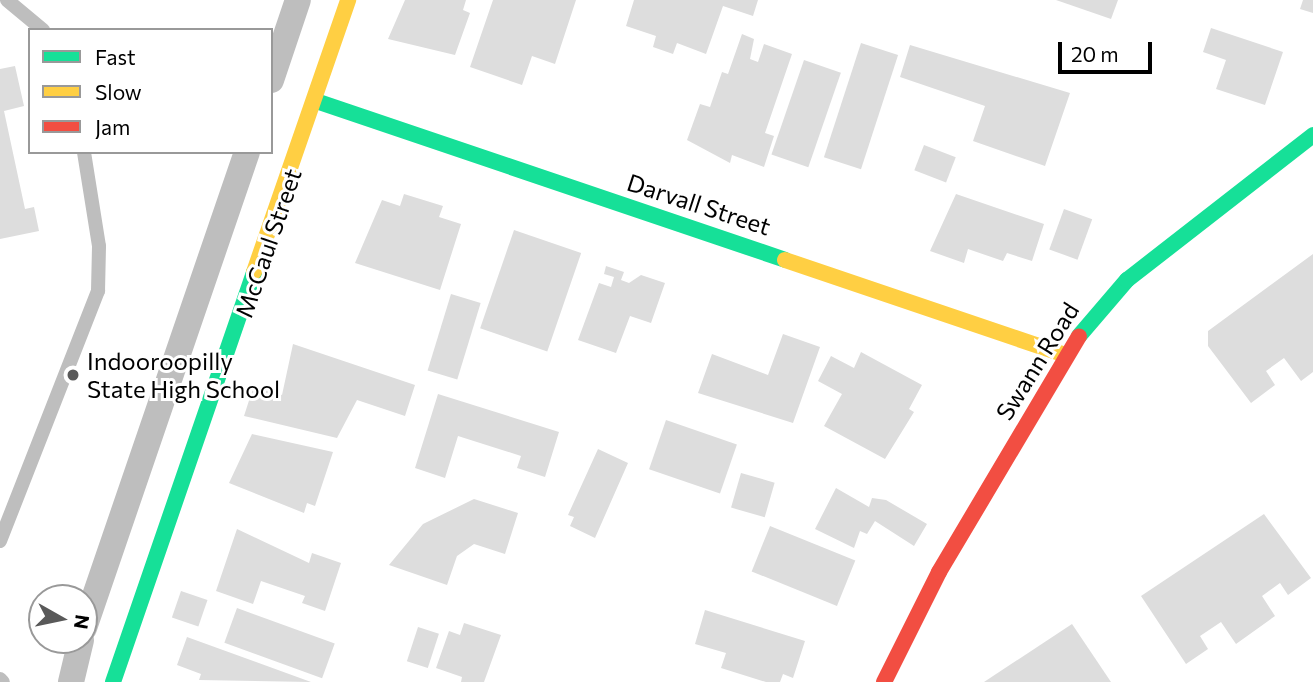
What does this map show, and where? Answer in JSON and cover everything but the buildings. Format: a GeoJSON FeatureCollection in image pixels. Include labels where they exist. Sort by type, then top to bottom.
{"type":"FeatureCollection","features":[{"type":"Feature","properties":{"kind":"street"},"geometry":{"type":"LineString","coordinates":[[273,74],[298,0]]}},
{"type":"Feature","properties":{"kind":"street","name":"McCaul Street"},"geometry":{"type":"LineString","coordinates":[[113,682],[316,101],[348,0]]}},
{"type":"Feature","properties":{"kind":"street","name":"Darvall Street"},"geometry":{"type":"LineString","coordinates":[[316,101],[1066,355]]}},
{"type":"Feature","properties":{"kind":"street","name":"Swann Road"},"geometry":{"type":"LineString","coordinates":[[884,682],[939,572],[1066,355],[1111,293],[1298,155],[1313,135]]}},
{"type":"Feature","properties":{"kind":"street","name":"McCaul Street"},"geometry":{"type":"LineString","coordinates":[[98,587],[246,154]]}},
{"type":"Feature","properties":{"kind":"street"},"geometry":{"type":"LineString","coordinates":[[71,682],[78,654]]}},
{"type":"Feature","properties":{"kind":"lane"},"geometry":{"type":"LineString","coordinates":[[7,0],[41,28]]}},
{"type":"Feature","properties":{"kind":"lane"},"geometry":{"type":"LineString","coordinates":[[0,541],[97,291],[99,246],[84,154]]}},
{"type":"Feature","properties":{"kind":"traffic: fast"},"geometry":{"type":"LineString","coordinates":[[316,101],[785,260]]}},
{"type":"Feature","properties":{"kind":"traffic: fast"},"geometry":{"type":"LineString","coordinates":[[1079,336],[1127,280],[1313,135]]}},
{"type":"Feature","properties":{"kind":"traffic: fast"},"geometry":{"type":"LineString","coordinates":[[113,682],[254,272]]}},
{"type":"Feature","properties":{"kind":"traffic: slow"},"geometry":{"type":"LineString","coordinates":[[254,272],[348,0]]}},
{"type":"Feature","properties":{"kind":"traffic: slow"},"geometry":{"type":"LineString","coordinates":[[785,260],[1066,355]]}},
{"type":"Feature","properties":{"kind":"traffic: jam"},"geometry":{"type":"LineString","coordinates":[[884,682],[939,572],[1079,336]]}},
{"type":"Feature","properties":{"kind":"place","name":"Indooroopilly State High School"},"geometry":{"type":"Point","coordinates":[73,375]}}]}
